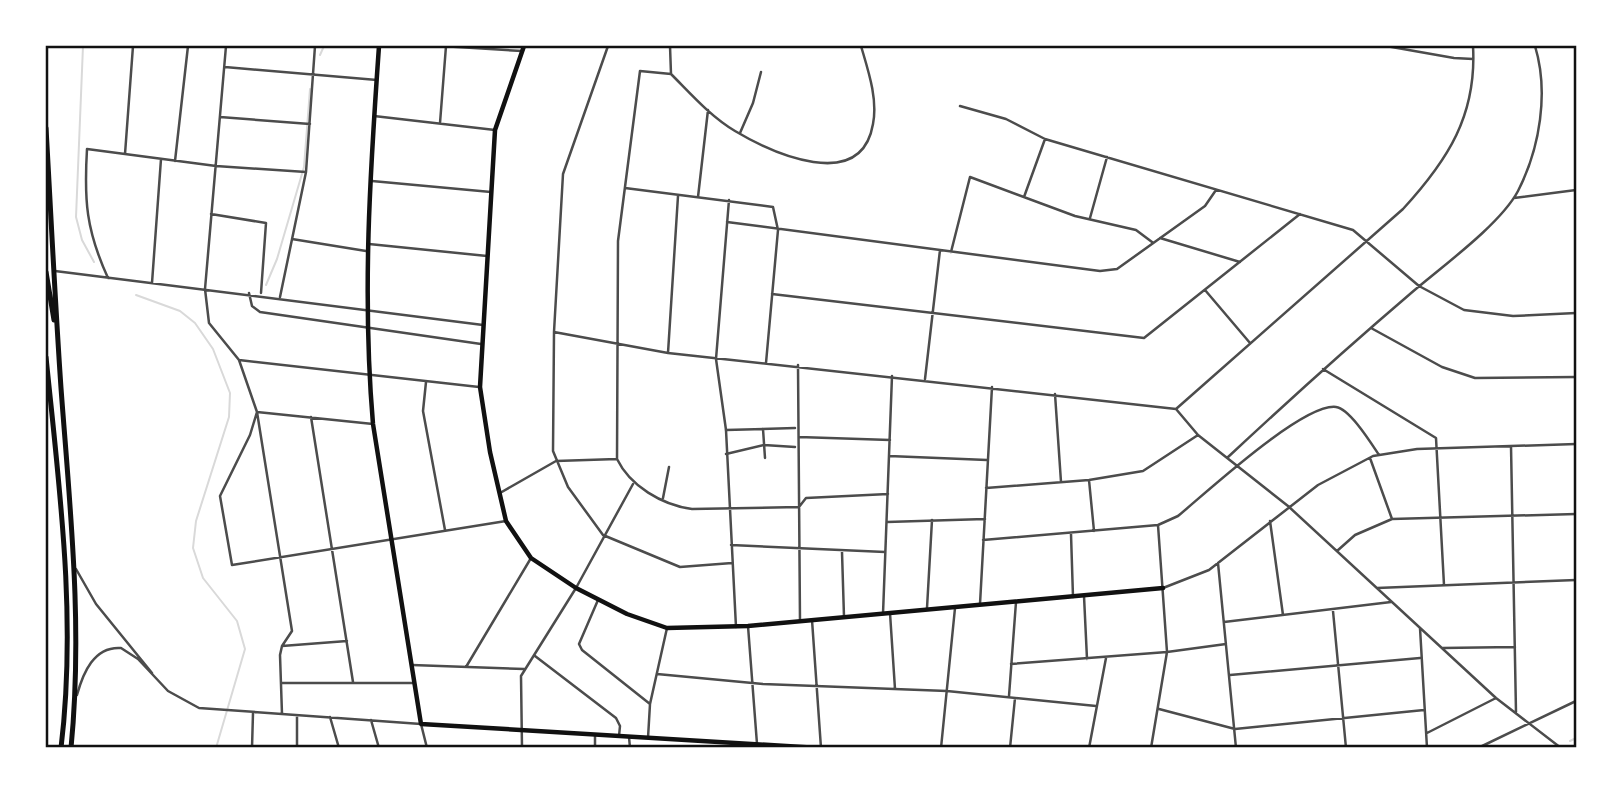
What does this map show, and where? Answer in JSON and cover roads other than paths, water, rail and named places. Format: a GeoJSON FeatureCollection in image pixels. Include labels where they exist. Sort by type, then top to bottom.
{"type":"FeatureCollection","features":[{"type":"Feature","properties":{"kind":"highway"},"geometry":{"type":"LineString","coordinates":[[46,128],[49,271],[58,337],[76,569],[75,702],[71,747]]}},
{"type":"Feature","properties":{"kind":"highway"},"geometry":{"type":"LineString","coordinates":[[46,357],[62,508],[67,593],[66,693],[61,747]]}},
{"type":"Feature","properties":{"kind":"main road"},"geometry":{"type":"LineString","coordinates":[[379,46],[366,251],[366,327],[373,424],[421,724],[820,747]]}},
{"type":"Feature","properties":{"kind":"main road"},"geometry":{"type":"LineString","coordinates":[[523,48],[495,130],[480,387],[506,521],[531,558],[598,600],[667,628],[736,627],[800,622],[1163,588]]}},
{"type":"Feature","properties":{"kind":"street"},"geometry":{"type":"LineString","coordinates":[[125,154],[133,46]]}},
{"type":"Feature","properties":{"kind":"street"},"geometry":{"type":"LineString","coordinates":[[175,161],[188,46]]}},
{"type":"Feature","properties":{"kind":"street"},"geometry":{"type":"LineString","coordinates":[[226,46],[205,289],[209,323],[239,360],[257,412],[292,631],[282,646],[282,714]]}},
{"type":"Feature","properties":{"kind":"street"},"geometry":{"type":"LineString","coordinates":[[280,297],[306,172],[315,46]]}},
{"type":"Feature","properties":{"kind":"street"},"geometry":{"type":"LineString","coordinates":[[440,124],[444,46],[523,48]]}},
{"type":"Feature","properties":{"kind":"street"},"geometry":{"type":"LineString","coordinates":[[608,46],[562,174],[554,332],[553,451],[568,487],[603,536],[680,567],[732,563]]}},
{"type":"Feature","properties":{"kind":"street"},"geometry":{"type":"LineString","coordinates":[[670,46],[671,74]]}},
{"type":"Feature","properties":{"kind":"street"},"geometry":{"type":"LineString","coordinates":[[799,507],[682,508],[633,484],[617,459],[618,242],[640,71],[671,74],[708,110],[740,133],[797,160],[843,163],[859,152],[869,140],[874,123],[869,73],[861,46]]}},
{"type":"Feature","properties":{"kind":"street"},"geometry":{"type":"LineString","coordinates":[[1387,46],[1474,59]]}},
{"type":"Feature","properties":{"kind":"street"},"geometry":{"type":"LineString","coordinates":[[1176,409],[1403,209],[1437,172],[1457,139],[1468,102],[1474,59],[1473,46]]}},
{"type":"Feature","properties":{"kind":"street"},"geometry":{"type":"LineString","coordinates":[[1227,458],[1323,369],[1494,219],[1512,198],[1530,161],[1540,119],[1543,83],[1535,46]]}},
{"type":"Feature","properties":{"kind":"street"},"geometry":{"type":"LineString","coordinates":[[225,67],[377,80]]}},
{"type":"Feature","properties":{"kind":"street"},"geometry":{"type":"LineString","coordinates":[[740,133],[753,103],[761,72]]}},
{"type":"Feature","properties":{"kind":"street"},"geometry":{"type":"LineString","coordinates":[[960,106],[1006,119],[1045,139],[1353,230],[1419,286],[1464,310],[1486,315],[1577,313]]}},
{"type":"Feature","properties":{"kind":"street"},"geometry":{"type":"LineString","coordinates":[[698,198],[708,110]]}},
{"type":"Feature","properties":{"kind":"street"},"geometry":{"type":"LineString","coordinates":[[374,116],[495,130]]}},
{"type":"Feature","properties":{"kind":"street"},"geometry":{"type":"LineString","coordinates":[[220,117],[310,124]]}},
{"type":"Feature","properties":{"kind":"street"},"geometry":{"type":"LineString","coordinates":[[1024,197],[1045,139]]}},
{"type":"Feature","properties":{"kind":"street"},"geometry":{"type":"LineString","coordinates":[[108,279],[95,251],[87,222],[84,202],[87,149],[216,166],[306,172]]}},
{"type":"Feature","properties":{"kind":"street"},"geometry":{"type":"LineString","coordinates":[[1090,220],[1107,157]]}},
{"type":"Feature","properties":{"kind":"street"},"geometry":{"type":"LineString","coordinates":[[152,283],[161,159]]}},
{"type":"Feature","properties":{"kind":"street"},"geometry":{"type":"LineString","coordinates":[[951,252],[970,177],[1090,220],[1136,230],[1153,243]]}},
{"type":"Feature","properties":{"kind":"street"},"geometry":{"type":"LineString","coordinates":[[370,181],[491,192]]}},
{"type":"Feature","properties":{"kind":"street"},"geometry":{"type":"LineString","coordinates":[[625,188],[773,207],[778,230],[766,363]]}},
{"type":"Feature","properties":{"kind":"street"},"geometry":{"type":"LineString","coordinates":[[727,222],[1100,271],[1117,269],[1205,206],[1216,190]]}},
{"type":"Feature","properties":{"kind":"street"},"geometry":{"type":"LineString","coordinates":[[1512,198],[1577,190]]}},
{"type":"Feature","properties":{"kind":"street"},"geometry":{"type":"LineString","coordinates":[[668,353],[678,196]]}},
{"type":"Feature","properties":{"kind":"street"},"geometry":{"type":"LineString","coordinates":[[729,200],[716,359],[726,430],[736,627]]}},
{"type":"Feature","properties":{"kind":"street"},"geometry":{"type":"LineString","coordinates":[[211,214],[266,223],[261,295]]}},
{"type":"Feature","properties":{"kind":"street"},"geometry":{"type":"LineString","coordinates":[[772,293],[1144,338],[1300,214]]}},
{"type":"Feature","properties":{"kind":"street"},"geometry":{"type":"LineString","coordinates":[[1160,238],[1240,262]]}},
{"type":"Feature","properties":{"kind":"street"},"geometry":{"type":"LineString","coordinates":[[292,239],[366,251]]}},
{"type":"Feature","properties":{"kind":"street"},"geometry":{"type":"LineString","coordinates":[[367,244],[487,256]]}},
{"type":"Feature","properties":{"kind":"street"},"geometry":{"type":"LineString","coordinates":[[925,379],[940,250]]}},
{"type":"Feature","properties":{"kind":"street"},"geometry":{"type":"LineString","coordinates":[[49,271],[248,293],[483,325]]}},
{"type":"Feature","properties":{"kind":"street"},"geometry":{"type":"LineString","coordinates":[[1205,290],[1250,343]]}},
{"type":"Feature","properties":{"kind":"street"},"geometry":{"type":"LineString","coordinates":[[248,293],[252,306],[260,312],[481,344]]}},
{"type":"Feature","properties":{"kind":"street"},"geometry":{"type":"LineString","coordinates":[[1371,328],[1442,367],[1475,378],[1577,377]]}},
{"type":"Feature","properties":{"kind":"street"},"geometry":{"type":"LineString","coordinates":[[554,332],[619,345],[716,359],[798,365],[1176,409],[1198,435],[1288,506],[1496,698],[1560,747]]}},
{"type":"Feature","properties":{"kind":"street"},"geometry":{"type":"LineString","coordinates":[[239,360],[480,387]]}},
{"type":"Feature","properties":{"kind":"street"},"geometry":{"type":"LineString","coordinates":[[798,365],[800,622]]}},
{"type":"Feature","properties":{"kind":"street"},"geometry":{"type":"LineString","coordinates":[[1323,369],[1436,438],[1439,448],[1444,585]]}},
{"type":"Feature","properties":{"kind":"street"},"geometry":{"type":"LineString","coordinates":[[883,614],[892,376]]}},
{"type":"Feature","properties":{"kind":"street"},"geometry":{"type":"LineString","coordinates":[[426,382],[424,411],[445,530]]}},
{"type":"Feature","properties":{"kind":"street"},"geometry":{"type":"LineString","coordinates":[[980,605],[992,387]]}},
{"type":"Feature","properties":{"kind":"street"},"geometry":{"type":"LineString","coordinates":[[1055,394],[1061,482]]}},
{"type":"Feature","properties":{"kind":"street"},"geometry":{"type":"LineString","coordinates":[[983,540],[1158,525],[1178,516],[1288,426],[1317,411],[1332,407],[1345,412],[1379,455]]}},
{"type":"Feature","properties":{"kind":"street"},"geometry":{"type":"LineString","coordinates":[[257,412],[373,424]]}},
{"type":"Feature","properties":{"kind":"street"},"geometry":{"type":"LineString","coordinates":[[257,412],[250,435],[219,496],[232,565],[506,521]]}},
{"type":"Feature","properties":{"kind":"street"},"geometry":{"type":"LineString","coordinates":[[311,417],[353,682]]}},
{"type":"Feature","properties":{"kind":"street"},"geometry":{"type":"LineString","coordinates":[[726,430],[795,428]]}},
{"type":"Feature","properties":{"kind":"street"},"geometry":{"type":"LineString","coordinates":[[763,429],[765,458]]}},
{"type":"Feature","properties":{"kind":"street"},"geometry":{"type":"LineString","coordinates":[[986,488],[1089,480],[1143,471],[1198,435]]}},
{"type":"Feature","properties":{"kind":"street"},"geometry":{"type":"LineString","coordinates":[[798,437],[890,440]]}},
{"type":"Feature","properties":{"kind":"street"},"geometry":{"type":"LineString","coordinates":[[1163,588],[1209,570],[1288,506],[1347,468],[1370,458],[1439,448],[1577,444]]}},
{"type":"Feature","properties":{"kind":"street"},"geometry":{"type":"LineString","coordinates":[[726,454],[764,445],[795,447]]}},
{"type":"Feature","properties":{"kind":"street"},"geometry":{"type":"LineString","coordinates":[[1511,446],[1516,713]]}},
{"type":"Feature","properties":{"kind":"street"},"geometry":{"type":"LineString","coordinates":[[889,456],[988,460]]}},
{"type":"Feature","properties":{"kind":"street"},"geometry":{"type":"LineString","coordinates":[[1370,458],[1392,519]]}},
{"type":"Feature","properties":{"kind":"street"},"geometry":{"type":"LineString","coordinates":[[499,493],[556,461],[617,459]]}},
{"type":"Feature","properties":{"kind":"street"},"geometry":{"type":"LineString","coordinates":[[663,499],[669,467]]}},
{"type":"Feature","properties":{"kind":"street"},"geometry":{"type":"LineString","coordinates":[[1089,480],[1094,531]]}},
{"type":"Feature","properties":{"kind":"street"},"geometry":{"type":"LineString","coordinates":[[522,747],[521,676],[576,588],[633,484]]}},
{"type":"Feature","properties":{"kind":"street"},"geometry":{"type":"LineString","coordinates":[[799,507],[806,498],[888,495]]}},
{"type":"Feature","properties":{"kind":"street"},"geometry":{"type":"LineString","coordinates":[[1337,551],[1355,535],[1392,519],[1577,514]]}},
{"type":"Feature","properties":{"kind":"street"},"geometry":{"type":"LineString","coordinates":[[887,522],[985,519]]}},
{"type":"Feature","properties":{"kind":"street"},"geometry":{"type":"LineString","coordinates":[[928,610],[932,520]]}},
{"type":"Feature","properties":{"kind":"street"},"geometry":{"type":"LineString","coordinates":[[1270,521],[1283,616]]}},
{"type":"Feature","properties":{"kind":"street"},"geometry":{"type":"LineString","coordinates":[[1151,747],[1167,652],[1158,525]]}},
{"type":"Feature","properties":{"kind":"street"},"geometry":{"type":"LineString","coordinates":[[1071,533],[1073,597]]}},
{"type":"Feature","properties":{"kind":"street"},"geometry":{"type":"LineString","coordinates":[[731,545],[886,552]]}},
{"type":"Feature","properties":{"kind":"street"},"geometry":{"type":"LineString","coordinates":[[842,552],[844,617]]}},
{"type":"Feature","properties":{"kind":"street"},"geometry":{"type":"LineString","coordinates":[[466,667],[531,558]]}},
{"type":"Feature","properties":{"kind":"street"},"geometry":{"type":"LineString","coordinates":[[1218,563],[1236,747]]}},
{"type":"Feature","properties":{"kind":"street"},"geometry":{"type":"LineString","coordinates":[[76,569],[96,604],[154,676]]}},
{"type":"Feature","properties":{"kind":"street"},"geometry":{"type":"LineString","coordinates":[[1377,588],[1577,580]]}},
{"type":"Feature","properties":{"kind":"street"},"geometry":{"type":"LineString","coordinates":[[1083,596],[1087,659]]}},
{"type":"Feature","properties":{"kind":"street"},"geometry":{"type":"LineString","coordinates":[[598,600],[579,644],[582,650],[650,704]]}},
{"type":"Feature","properties":{"kind":"street"},"geometry":{"type":"LineString","coordinates":[[1009,697],[1016,602]]}},
{"type":"Feature","properties":{"kind":"street"},"geometry":{"type":"LineString","coordinates":[[1224,622],[1392,602]]}},
{"type":"Feature","properties":{"kind":"street"},"geometry":{"type":"LineString","coordinates":[[941,747],[955,607]]}},
{"type":"Feature","properties":{"kind":"street"},"geometry":{"type":"LineString","coordinates":[[1333,611],[1346,747]]}},
{"type":"Feature","properties":{"kind":"street"},"geometry":{"type":"LineString","coordinates":[[890,613],[895,689]]}},
{"type":"Feature","properties":{"kind":"street"},"geometry":{"type":"LineString","coordinates":[[812,620],[820,747]]}},
{"type":"Feature","properties":{"kind":"street"},"geometry":{"type":"LineString","coordinates":[[747,626],[757,744]]}},
{"type":"Feature","properties":{"kind":"street"},"geometry":{"type":"LineString","coordinates":[[648,738],[650,704],[667,628]]}},
{"type":"Feature","properties":{"kind":"street"},"geometry":{"type":"LineString","coordinates":[[1420,628],[1427,747]]}},
{"type":"Feature","properties":{"kind":"street"},"geometry":{"type":"LineString","coordinates":[[282,646],[347,640]]}},
{"type":"Feature","properties":{"kind":"street"},"geometry":{"type":"LineString","coordinates":[[1011,664],[1106,658],[1226,644]]}},
{"type":"Feature","properties":{"kind":"street"},"geometry":{"type":"LineString","coordinates":[[1442,648],[1515,647]]}},
{"type":"Feature","properties":{"kind":"street"},"geometry":{"type":"LineString","coordinates":[[75,702],[89,665],[106,649],[127,650],[179,698],[212,711],[421,724],[427,747]]}},
{"type":"Feature","properties":{"kind":"street"},"geometry":{"type":"LineString","coordinates":[[535,656],[616,718],[620,726],[619,736]]}},
{"type":"Feature","properties":{"kind":"street"},"geometry":{"type":"LineString","coordinates":[[1089,747],[1106,658]]}},
{"type":"Feature","properties":{"kind":"street"},"geometry":{"type":"LineString","coordinates":[[1230,675],[1420,658]]}},
{"type":"Feature","properties":{"kind":"street"},"geometry":{"type":"LineString","coordinates":[[412,665],[526,669]]}},
{"type":"Feature","properties":{"kind":"street"},"geometry":{"type":"LineString","coordinates":[[657,674],[752,682],[947,691],[1096,706]]}},
{"type":"Feature","properties":{"kind":"street"},"geometry":{"type":"LineString","coordinates":[[282,683],[414,683]]}},
{"type":"Feature","properties":{"kind":"street"},"geometry":{"type":"LineString","coordinates":[[1010,747],[1015,698]]}},
{"type":"Feature","properties":{"kind":"street"},"geometry":{"type":"LineString","coordinates":[[1426,733],[1496,698]]}},
{"type":"Feature","properties":{"kind":"street"},"geometry":{"type":"LineString","coordinates":[[1478,747],[1577,701]]}},
{"type":"Feature","properties":{"kind":"street"},"geometry":{"type":"LineString","coordinates":[[1159,709],[1235,729],[1424,710]]}},
{"type":"Feature","properties":{"kind":"street"},"geometry":{"type":"LineString","coordinates":[[252,747],[253,713]]}},
{"type":"Feature","properties":{"kind":"street"},"geometry":{"type":"LineString","coordinates":[[297,716],[297,747]]}},
{"type":"Feature","properties":{"kind":"street"},"geometry":{"type":"LineString","coordinates":[[330,717],[339,747]]}},
{"type":"Feature","properties":{"kind":"street"},"geometry":{"type":"LineString","coordinates":[[371,720],[379,747]]}},
{"type":"Feature","properties":{"kind":"street"},"geometry":{"type":"LineString","coordinates":[[595,735],[595,747]]}},
{"type":"Feature","properties":{"kind":"street"},"geometry":{"type":"LineString","coordinates":[[629,737],[630,747]]}},
{"type":"Feature","properties":{"kind":"street"},"geometry":{"type":"LineString","coordinates":[[662,739],[662,747]]}},
{"type":"Feature","properties":{"kind":"waterway"},"geometry":{"type":"LineString","coordinates":[[83,46],[76,217],[82,240],[94,262]]}},
{"type":"Feature","properties":{"kind":"waterway"},"geometry":{"type":"LineString","coordinates":[[320,55],[324,46]]}},
{"type":"Feature","properties":{"kind":"waterway"},"geometry":{"type":"LineString","coordinates":[[266,285],[277,259],[304,167],[310,89]]}},
{"type":"Feature","properties":{"kind":"waterway"},"geometry":{"type":"LineString","coordinates":[[136,295],[180,311],[195,323],[213,349],[230,393],[229,417],[196,521],[193,548],[203,578],[237,621],[245,649],[216,748]]}},
{"type":"Feature","properties":{"kind":"waterway"},"geometry":{"type":"LineString","coordinates":[[1570,741],[1576,738]]}}]}
